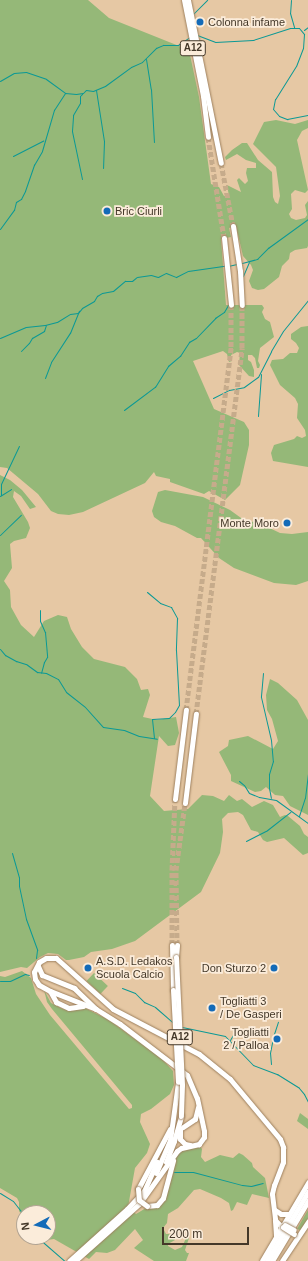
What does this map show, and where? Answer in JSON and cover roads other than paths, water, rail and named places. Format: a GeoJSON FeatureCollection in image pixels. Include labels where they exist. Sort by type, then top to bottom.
{"type":"FeatureCollection","features":[{"type":"Feature","properties":{"kind":"highway","name":"A12"},"geometry":{"type":"LineString","coordinates":[[184,0],[220,163]]}},
{"type":"Feature","properties":{"kind":"highway","name":"A12"},"geometry":{"type":"LineString","coordinates":[[188,0],[205,96],[208,137]]}},
{"type":"Feature","properties":{"kind":"highway"},"geometry":{"type":"LineString","coordinates":[[233,226],[242,305]]}},
{"type":"Feature","properties":{"kind":"highway"},"geometry":{"type":"LineString","coordinates":[[224,238],[232,305]]}},
{"type":"Feature","properties":{"kind":"highway"},"geometry":{"type":"LineString","coordinates":[[175,799],[186,710]]}},
{"type":"Feature","properties":{"kind":"highway"},"geometry":{"type":"LineString","coordinates":[[185,803],[196,714]]}},
{"type":"Feature","properties":{"kind":"highway","name":"A12"},"geometry":{"type":"LineString","coordinates":[[69,1261],[128,1209],[144,1190],[164,1156],[170,1140],[178,1082],[174,957],[175,945]]}},
{"type":"Feature","properties":{"kind":"highway","name":"A12"},"geometry":{"type":"LineString","coordinates":[[75,1261],[139,1204],[160,1174],[174,1141],[181,1116],[182,1085],[174,957]]}},
{"type":"Feature","properties":{"kind":"highway"},"geometry":{"type":"LineString","coordinates":[[96,1009],[84,1006],[40,985],[35,979],[34,972],[37,965],[46,958],[56,958],[113,1009],[198,1054],[225,1074],[280,1139],[284,1155],[274,1185],[273,1200],[276,1236]]}},
{"type":"Feature","properties":{"kind":"highway"},"geometry":{"type":"LineString","coordinates":[[37,965],[38,971],[42,975],[74,988],[96,1009],[120,1024],[187,1075],[197,1098],[204,1137],[199,1144],[181,1148],[160,1174]]}},
{"type":"Feature","properties":{"kind":"highway"},"geometry":{"type":"LineString","coordinates":[[183,1127],[197,1116],[199,1109],[197,1098]]}},
{"type":"Feature","properties":{"kind":"highway"},"geometry":{"type":"LineString","coordinates":[[181,1116],[180,1134],[182,1142],[191,1145],[199,1144]]}},
{"type":"Feature","properties":{"kind":"highway"},"geometry":{"type":"LineString","coordinates":[[174,1119],[167,1138],[138,1189],[139,1200],[147,1206],[157,1205],[163,1198],[174,1155]]}},
{"type":"Feature","properties":{"kind":"highway"},"geometry":{"type":"LineString","coordinates":[[144,1190],[157,1162]]}},
{"type":"Feature","properties":{"kind":"highway"},"geometry":{"type":"LineString","coordinates":[[273,1200],[278,1218],[283,1225]]}},
{"type":"Feature","properties":{"kind":"highway"},"geometry":{"type":"LineString","coordinates":[[275,1210],[281,1214],[289,1214]]}},
{"type":"Feature","properties":{"kind":"highway"},"geometry":{"type":"LineString","coordinates":[[275,1220],[283,1225]]}},
{"type":"Feature","properties":{"kind":"main road"},"geometry":{"type":"LineString","coordinates":[[262,1261],[308,1183]]}},
{"type":"Feature","properties":{"kind":"main road"},"geometry":{"type":"LineString","coordinates":[[267,1261],[308,1192]]}},
{"type":"Feature","properties":{"kind":"main road"},"geometry":{"type":"LineString","coordinates":[[272,1261],[308,1201]]}},
{"type":"Feature","properties":{"kind":"main road"},"geometry":{"type":"LineString","coordinates":[[282,1261],[308,1222]]}},
{"type":"Feature","properties":{"kind":"main road"},"geometry":{"type":"LineString","coordinates":[[283,1225],[300,1236]]}},
{"type":"Feature","properties":{"kind":"waterway"},"geometry":{"type":"LineString","coordinates":[[193,14],[207,0]]}},
{"type":"Feature","properties":{"kind":"waterway"},"geometry":{"type":"LineString","coordinates":[[291,0],[290,13],[294,27]]}},
{"type":"Feature","properties":{"kind":"waterway"},"geometry":{"type":"LineString","coordinates":[[304,30],[308,27]]}},
{"type":"Feature","properties":{"kind":"waterway"},"geometry":{"type":"LineString","coordinates":[[197,35],[215,42],[253,40],[290,28],[299,28],[304,34],[303,48],[296,66],[275,99],[273,109],[279,116],[287,119],[308,115]]}},
{"type":"Feature","properties":{"kind":"waterway"},"geometry":{"type":"LineString","coordinates":[[0,81],[14,73],[26,72],[46,79],[65,93],[76,94],[83,93],[86,90],[93,91],[105,86],[131,67],[142,62],[156,48],[163,45],[178,45],[190,37]]}},
{"type":"Feature","properties":{"kind":"waterway"},"geometry":{"type":"LineString","coordinates":[[146,59],[151,89],[154,142]]}},
{"type":"Feature","properties":{"kind":"waterway"},"geometry":{"type":"LineString","coordinates":[[96,90],[104,141],[103,168]]}},
{"type":"Feature","properties":{"kind":"waterway"},"geometry":{"type":"LineString","coordinates":[[0,229],[14,210],[16,202],[21,199],[25,191],[34,165],[42,151],[54,110],[65,93]]}},
{"type":"Feature","properties":{"kind":"waterway"},"geometry":{"type":"LineString","coordinates":[[82,94],[80,96],[80,103],[73,115],[72,131],[82,179]]}},
{"type":"Feature","properties":{"kind":"waterway"},"geometry":{"type":"LineString","coordinates":[[13,156],[43,141]]}},
{"type":"Feature","properties":{"kind":"waterway"},"geometry":{"type":"LineString","coordinates":[[242,263],[257,259],[268,248],[308,219]]}},
{"type":"Feature","properties":{"kind":"waterway"},"geometry":{"type":"LineString","coordinates":[[243,276],[249,262]]}},
{"type":"Feature","properties":{"kind":"waterway"},"geometry":{"type":"LineString","coordinates":[[228,266],[237,264]]}},
{"type":"Feature","properties":{"kind":"waterway"},"geometry":{"type":"LineString","coordinates":[[0,338],[26,327],[57,322],[70,314],[78,313],[82,308],[94,301],[97,296],[102,293],[113,291],[125,281],[132,281],[137,277],[151,275],[158,277],[166,273],[176,277],[188,271],[225,266]]}},
{"type":"Feature","properties":{"kind":"waterway"},"geometry":{"type":"LineString","coordinates":[[213,398],[229,390],[244,387],[258,377],[283,331],[308,300]]}},
{"type":"Feature","properties":{"kind":"waterway"},"geometry":{"type":"LineString","coordinates":[[124,410],[155,387],[168,366],[180,356],[189,342],[196,338],[215,318],[224,312],[228,305]]}},
{"type":"Feature","properties":{"kind":"waterway"},"geometry":{"type":"LineString","coordinates":[[45,378],[51,362],[70,333],[79,311]]}},
{"type":"Feature","properties":{"kind":"waterway"},"geometry":{"type":"LineString","coordinates":[[21,351],[32,338],[44,331],[46,325]]}},
{"type":"Feature","properties":{"kind":"waterway"},"geometry":{"type":"LineString","coordinates":[[258,416],[261,374]]}},
{"type":"Feature","properties":{"kind":"waterway"},"geometry":{"type":"LineString","coordinates":[[1,495],[1,484],[19,446]]}},
{"type":"Feature","properties":{"kind":"waterway"},"geometry":{"type":"LineString","coordinates":[[0,496],[11,489]]}},
{"type":"Feature","properties":{"kind":"waterway"},"geometry":{"type":"LineString","coordinates":[[0,535],[21,515]]}},
{"type":"Feature","properties":{"kind":"waterway"},"geometry":{"type":"LineString","coordinates":[[147,592],[160,603],[171,607],[177,618],[176,650],[179,705],[169,718],[152,719],[154,738]]}},
{"type":"Feature","properties":{"kind":"waterway"},"geometry":{"type":"LineString","coordinates":[[40,610],[40,621],[45,632],[47,657],[41,673]]}},
{"type":"Feature","properties":{"kind":"waterway"},"geometry":{"type":"LineString","coordinates":[[0,649],[5,655],[26,664],[37,672],[46,673],[58,679],[66,692],[85,707],[103,727],[124,730],[139,736],[157,739]]}},
{"type":"Feature","properties":{"kind":"waterway"},"geometry":{"type":"LineString","coordinates":[[263,673],[261,697],[271,740],[273,761],[269,774],[271,798]]}},
{"type":"Feature","properties":{"kind":"waterway"},"geometry":{"type":"LineString","coordinates":[[299,816],[305,798],[308,774]]}},
{"type":"Feature","properties":{"kind":"waterway"},"geometry":{"type":"LineString","coordinates":[[239,781],[244,785],[249,793],[259,797],[276,800],[308,823]]}},
{"type":"Feature","properties":{"kind":"waterway"},"geometry":{"type":"LineString","coordinates":[[246,841],[266,831],[290,812]]}},
{"type":"Feature","properties":{"kind":"waterway"},"geometry":{"type":"LineString","coordinates":[[12,853],[19,877],[19,886],[26,919],[37,950],[36,958]]}},
{"type":"Feature","properties":{"kind":"waterway"},"geometry":{"type":"LineString","coordinates":[[0,981],[10,981],[25,974],[29,975]]}},
{"type":"Feature","properties":{"kind":"waterway"},"geometry":{"type":"LineString","coordinates":[[122,988],[135,993],[144,1002],[155,1007],[172,1022]]}},
{"type":"Feature","properties":{"kind":"waterway"},"geometry":{"type":"LineString","coordinates":[[271,1064],[270,1053],[278,1022]]}},
{"type":"Feature","properties":{"kind":"waterway"},"geometry":{"type":"LineString","coordinates":[[182,1027],[225,1036],[253,1065],[277,1074],[299,1088],[308,1102]]}},
{"type":"Feature","properties":{"kind":"waterway"},"geometry":{"type":"LineString","coordinates":[[230,1040],[237,1028]]}},
{"type":"Feature","properties":{"kind":"waterway"},"geometry":{"type":"LineString","coordinates":[[174,1172],[193,1172],[242,1185],[251,1186],[263,1183]]}},
{"type":"Feature","properties":{"kind":"waterway"},"geometry":{"type":"LineString","coordinates":[[0,1193],[13,1201],[16,1205]]}},
{"type":"Feature","properties":{"kind":"waterway"},"geometry":{"type":"LineString","coordinates":[[46,1245],[65,1261]]}},
{"type":"Feature","properties":{"kind":"tunnel"},"geometry":{"type":"LineString","coordinates":[[208,137],[224,238]]}},
{"type":"Feature","properties":{"kind":"tunnel"},"geometry":{"type":"LineString","coordinates":[[221,163],[233,226]]}},
{"type":"Feature","properties":{"kind":"tunnel"},"geometry":{"type":"LineString","coordinates":[[186,710],[231,347],[231,305]]}},
{"type":"Feature","properties":{"kind":"tunnel"},"geometry":{"type":"LineString","coordinates":[[196,714],[242,348],[242,305]]}},
{"type":"Feature","properties":{"kind":"tunnel"},"geometry":{"type":"LineString","coordinates":[[172,945],[172,870],[175,799]]}},
{"type":"Feature","properties":{"kind":"tunnel"},"geometry":{"type":"LineString","coordinates":[[177,945],[176,870],[185,803]]}},
{"type":"Feature","properties":{"kind":"tunnel"},"geometry":{"type":"LineString","coordinates":[[157,1162],[169,1139]]}},
{"type":"Feature","properties":{"kind":"place","name":"Colonna infame"},"geometry":{"type":"Point","coordinates":[200,22]}},
{"type":"Feature","properties":{"kind":"place","name":"Bric Ciurli"},"geometry":{"type":"Point","coordinates":[107,211]}},
{"type":"Feature","properties":{"kind":"place","name":"Monte Moro"},"geometry":{"type":"Point","coordinates":[287,523]}},
{"type":"Feature","properties":{"kind":"place","name":"A.S.D. Ledakos Scuola Calcio"},"geometry":{"type":"Point","coordinates":[88,968]}},
{"type":"Feature","properties":{"kind":"place","name":"Don Sturzo 2"},"geometry":{"type":"Point","coordinates":[274,968]}},
{"type":"Feature","properties":{"kind":"place","name":"Togliatti 3 / De Gasperi"},"geometry":{"type":"Point","coordinates":[212,1008]}},
{"type":"Feature","properties":{"kind":"place","name":"Togliatti 2 / Palloa"},"geometry":{"type":"Point","coordinates":[277,1039]}}]}
